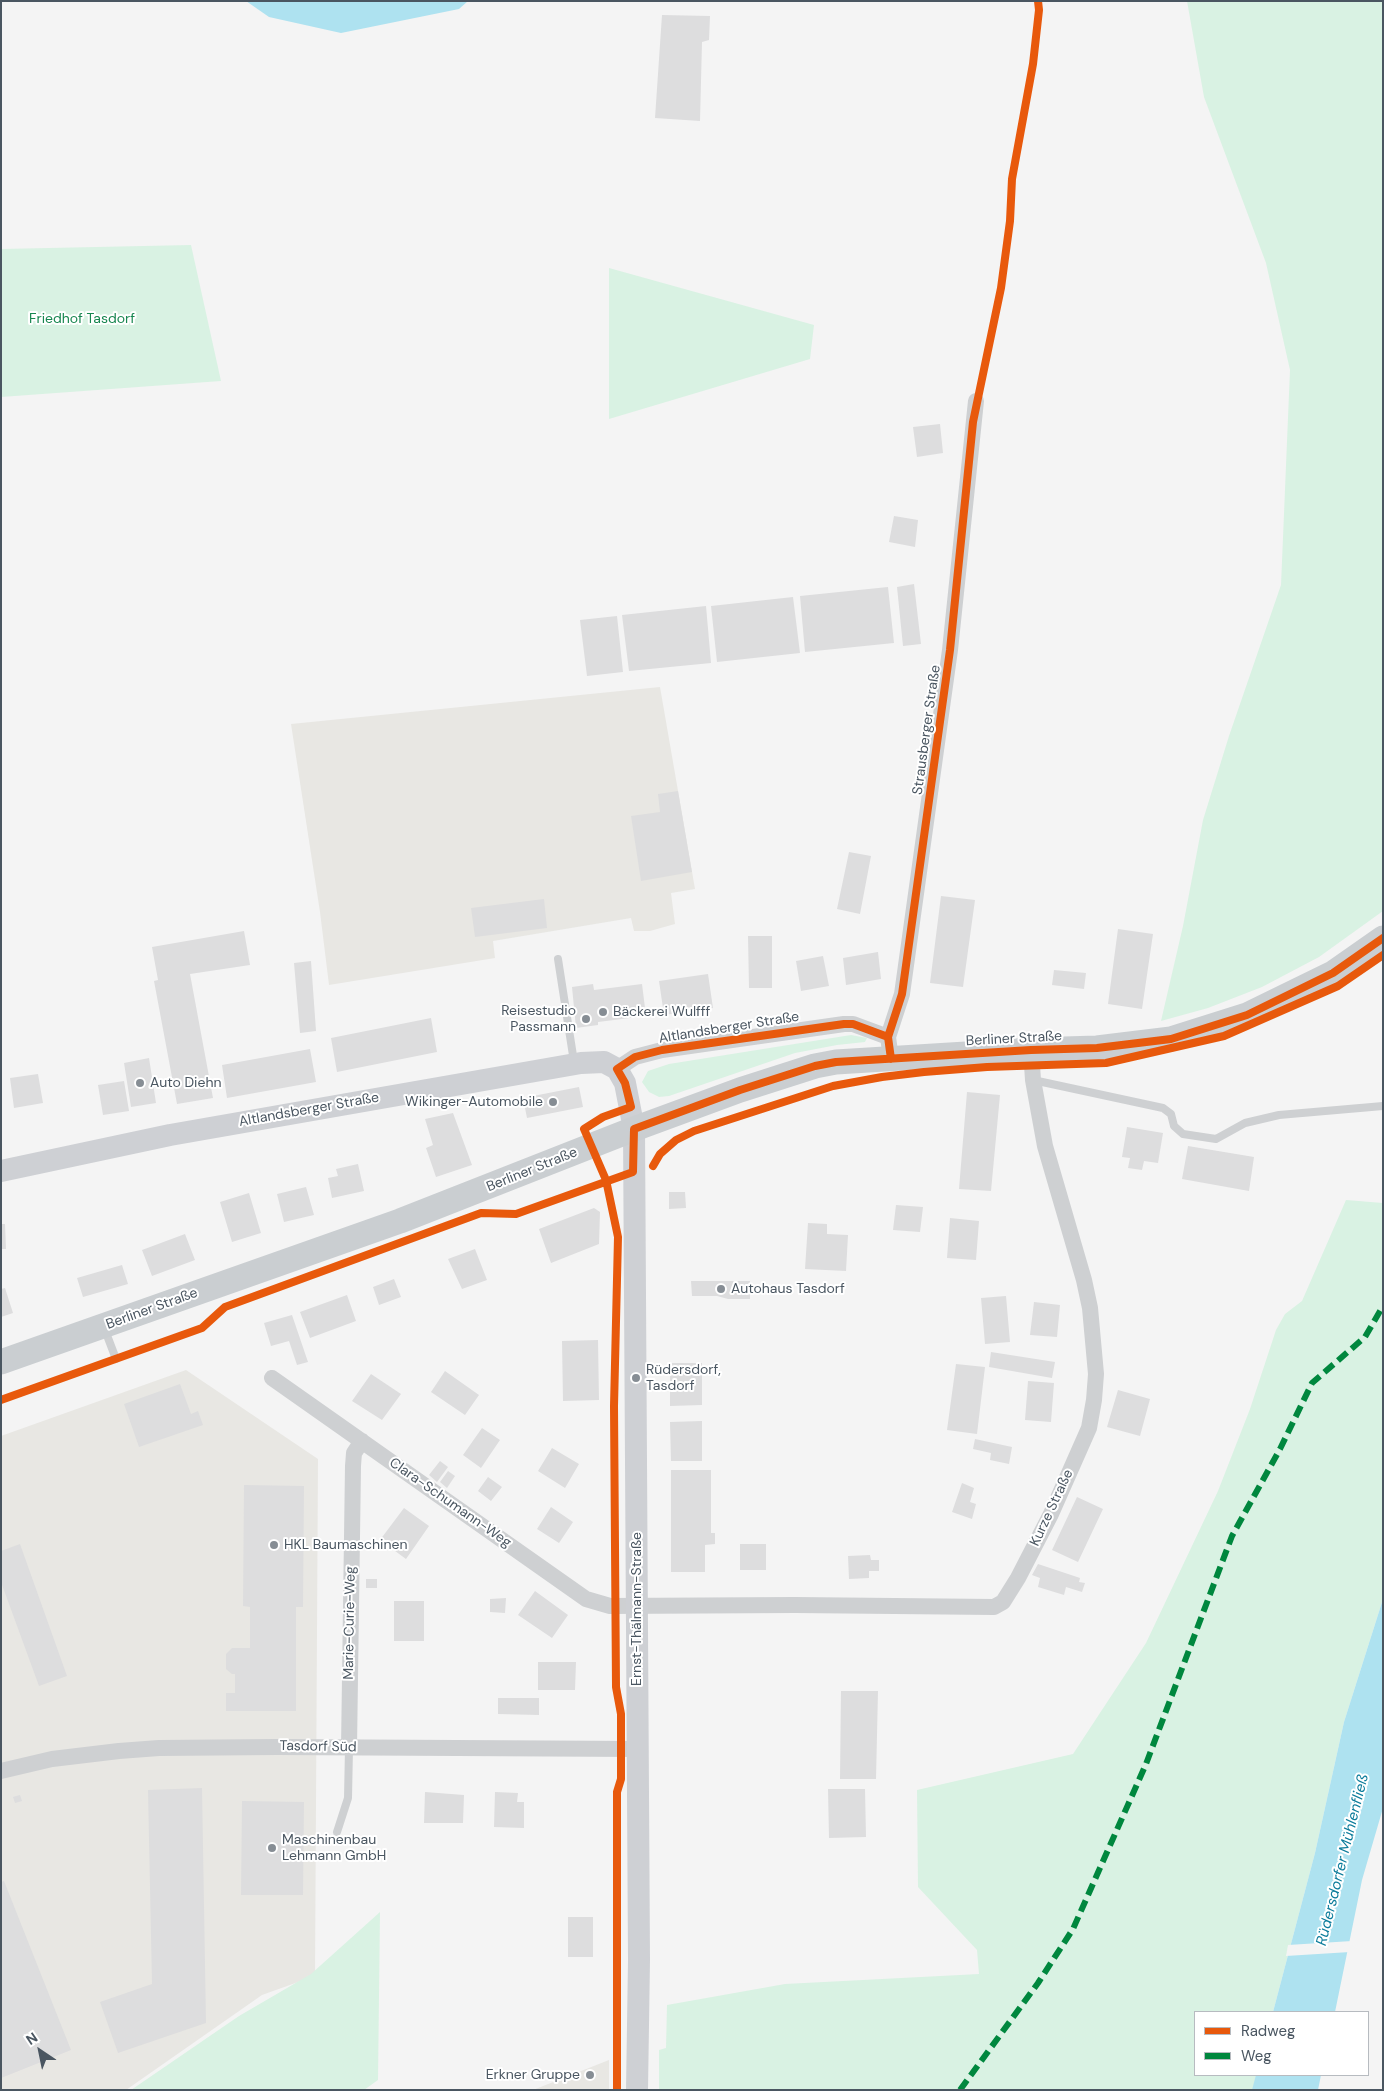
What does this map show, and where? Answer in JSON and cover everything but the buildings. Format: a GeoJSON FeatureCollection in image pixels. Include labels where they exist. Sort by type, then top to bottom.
{"type":"FeatureCollection","features":[{"type":"Feature","properties":{"kind":"main road","name":"Berliner Straße"},"geometry":{"type":"LineString","coordinates":[[1,1362],[400,1221],[634,1129],[740,1090],[815,1066],[890,1048],[1031,1050],[1096,1048],[1171,1039],[1256,1010],[1333,973],[1383,938]]}},
{"type":"Feature","properties":{"kind":"main road","name":"Altlandsberger Straße"},"geometry":{"type":"LineString","coordinates":[[1,1171],[170,1135],[574,1064],[604,1062],[617,1069]]}},
{"type":"Feature","properties":{"kind":"main road"},"geometry":{"type":"LineString","coordinates":[[617,1069],[625,1083],[634,1129]]}},
{"type":"Feature","properties":{"kind":"main road","name":"Ernst-Thälmann-Straße"},"geometry":{"type":"LineString","coordinates":[[634,1129],[639,1960],[637,2090]]}},
{"type":"Feature","properties":{"kind":"street","name":"Strausberger Straße"},"geometry":{"type":"LineString","coordinates":[[890,1048],[902,994],[933,786],[955,613],[976,401]]}},
{"type":"Feature","properties":{"kind":"street","name":"Altlandsberger Straße"},"geometry":{"type":"LineString","coordinates":[[617,1069],[636,1057],[662,1050],[844,1024],[853,1024],[890,1048]]}},
{"type":"Feature","properties":{"kind":"street","name":"Kurze Straße"},"geometry":{"type":"LineString","coordinates":[[636,1606],[795,1605],[994,1608],[1003,1602],[1018,1578],[1051,1514],[1089,1428],[1096,1374],[1090,1308],[1084,1280],[1045,1146],[1033,1080],[1031,1050]]}},
{"type":"Feature","properties":{"kind":"street","name":"Clara-Schumann-Weg"},"geometry":{"type":"LineString","coordinates":[[272,1378],[586,1599],[610,1606],[636,1606]]}},
{"type":"Feature","properties":{"kind":"street","name":"Marie-Curie-Weg"},"geometry":{"type":"LineString","coordinates":[[348,1748],[353,1466],[354,1453],[362,1441]]}},
{"type":"Feature","properties":{"kind":"street","name":"Tasdorf Süd"},"geometry":{"type":"LineString","coordinates":[[1,1771],[52,1759],[119,1751],[212,1747],[637,1749]]}},
{"type":"Feature","properties":{"kind":"lane"},"geometry":{"type":"LineString","coordinates":[[558,958],[574,1064]]}},
{"type":"Feature","properties":{"kind":"lane"},"geometry":{"type":"LineString","coordinates":[[1033,1080],[1163,1108],[1171,1114],[1174,1126],[1182,1134],[1216,1139],[1245,1124],[1279,1115],[1383,1106]]}},
{"type":"Feature","properties":{"kind":"lane"},"geometry":{"type":"LineString","coordinates":[[104,1326],[116,1359]]}},
{"type":"Feature","properties":{"kind":"lane"},"geometry":{"type":"LineString","coordinates":[[336,1832],[348,1798],[348,1748]]}},
{"type":"Feature","properties":{"kind":"shaded area"},"geometry":{"type":"Polygon","coordinates":[[[660,687],[695,889],[671,893],[675,924],[650,931],[634,931],[631,918],[493,941],[495,958],[329,985],[320,912],[291,724],[660,687]]]}},
{"type":"Feature","properties":{"kind":"shaded area"},"geometry":{"type":"Polygon","coordinates":[[[186,1370],[318,1459],[315,1976],[262,1995],[126,2090],[1,2090],[1,1436],[186,1370]]]}},
{"type":"Feature","properties":{"kind":"shaded area","name":"Erkner Gruppe"},"geometry":{"type":"Polygon","coordinates":[[[609,2060],[609,2090],[533,2090],[609,2060]]]}},
{"type":"Feature","properties":{"kind":"green space"},"geometry":{"type":"Polygon","coordinates":[[[1187,1],[1383,1],[1383,911],[1319,957],[1262,987],[1208,1008],[1161,1021],[1183,926],[1203,820],[1229,736],[1281,585],[1290,370],[1266,263],[1204,97],[1187,1]]]}},
{"type":"Feature","properties":{"kind":"green space","name":"Friedhof Tasdorf"},"geometry":{"type":"Polygon","coordinates":[[[191,245],[221,381],[1,397],[1,249],[191,245]]]}},
{"type":"Feature","properties":{"kind":"green space"},"geometry":{"type":"Polygon","coordinates":[[[609,268],[814,325],[810,359],[609,419],[609,268]]]}},
{"type":"Feature","properties":{"kind":"green space"},"geometry":{"type":"Polygon","coordinates":[[[851,1035],[867,1038],[865,1042],[795,1053],[669,1096],[659,1097],[649,1092],[642,1082],[648,1071],[669,1064],[851,1035]]]}},
{"type":"Feature","properties":{"kind":"green space"},"geometry":{"type":"Polygon","coordinates":[[[1346,1200],[1383,1203],[1383,1599],[1344,1722],[1315,1853],[1273,2011],[1194,2011],[1194,2076],[1257,2076],[1253,2090],[659,2090],[659,2050],[666,2048],[667,2005],[785,1984],[979,1974],[977,1950],[918,1887],[917,1790],[1073,1754],[1146,1643],[1218,1491],[1250,1409],[1276,1330],[1285,1314],[1302,1301],[1346,1200]]]}},
{"type":"Feature","properties":{"kind":"green space"},"geometry":{"type":"Polygon","coordinates":[[[380,1912],[378,2080],[364,2090],[131,2090],[239,2016],[311,1974],[380,1912]]]}},
{"type":"Feature","properties":{"kind":"water"},"geometry":{"type":"Polygon","coordinates":[[[246,1],[468,1],[459,9],[341,33],[269,17],[246,1]]]}},
{"type":"Feature","properties":{"kind":"water","name":"Rüdersdorfer Mühlenfließ"},"geometry":{"type":"Polygon","coordinates":[[[1383,1599],[1383,1808],[1362,1880],[1335,2011],[1273,2011],[1315,1853],[1344,1722],[1383,1599]]]}},
{"type":"Feature","properties":{"kind":"water"},"geometry":{"type":"Polygon","coordinates":[[[1256,2076],[1321,2076],[1318,2090],[1252,2090],[1256,2076]]]}},
{"type":"Feature","properties":{"kind":"pier"},"geometry":{"type":"Polygon","coordinates":[[[1352,1941],[1350,1952],[1286,1956],[1288,1945],[1352,1941]]]}},
{"type":"Feature","properties":{"kind":"marked path"},"geometry":{"type":"LineString","coordinates":[[960,2090],[1038,1983],[1073,1929],[1146,1764],[1232,1536],[1280,1449],[1312,1383],[1365,1337],[1383,1306]]}},
{"type":"Feature","properties":{"kind":"cycle path"},"geometry":{"type":"LineString","coordinates":[[891,1059],[888,1037],[902,994],[950,650],[973,422],[1001,288],[1010,221],[1012,179],[1033,64],[1039,10],[1038,1]]}},
{"type":"Feature","properties":{"kind":"cycle path"},"geometry":{"type":"LineString","coordinates":[[1,1400],[202,1328],[225,1307],[481,1213],[516,1214],[633,1172],[634,1129],[740,1090],[815,1066],[836,1062],[1031,1050],[1097,1048],[1171,1039],[1247,1015],[1333,973],[1383,938]]}},
{"type":"Feature","properties":{"kind":"cycle path"},"geometry":{"type":"LineString","coordinates":[[653,1166],[660,1154],[676,1140],[694,1131],[833,1086],[924,1072],[987,1067],[1106,1063],[1224,1036],[1338,986],[1383,955]]}},
{"type":"Feature","properties":{"kind":"cycle path"},"geometry":{"type":"LineString","coordinates":[[617,2090],[617,1792],[621,1779],[621,1714],[616,1687],[614,1406],[618,1237],[606,1180],[584,1129],[603,1117],[631,1107],[625,1083],[617,1069],[635,1057],[662,1050],[844,1024],[853,1024],[888,1037]]}},
{"type":"Feature","properties":{"kind":"place","name":"Bäckerei Wulfff"},"geometry":{"type":"Point","coordinates":[603,1012]}},
{"type":"Feature","properties":{"kind":"place","name":"Reisestudio Passmann"},"geometry":{"type":"Point","coordinates":[586,1019]}},
{"type":"Feature","properties":{"kind":"place","name":"Auto Diehn"},"geometry":{"type":"Point","coordinates":[140,1083]}},
{"type":"Feature","properties":{"kind":"place","name":"Wikinger-Automobile"},"geometry":{"type":"Point","coordinates":[553,1102]}},
{"type":"Feature","properties":{"kind":"place","name":"Autohaus Tasdorf"},"geometry":{"type":"Point","coordinates":[721,1289]}},
{"type":"Feature","properties":{"kind":"place","name":"Rüdersdorf, Tasdorf"},"geometry":{"type":"Point","coordinates":[636,1378]}},
{"type":"Feature","properties":{"kind":"place","name":"HKL Baumaschinen"},"geometry":{"type":"Point","coordinates":[274,1545]}},
{"type":"Feature","properties":{"kind":"place","name":"Maschinenbau Lehmann GmbH"},"geometry":{"type":"Point","coordinates":[272,1848]}},
{"type":"Feature","properties":{"kind":"place","name":"Erkner Gruppe"},"geometry":{"type":"Point","coordinates":[590,2075]}}]}
